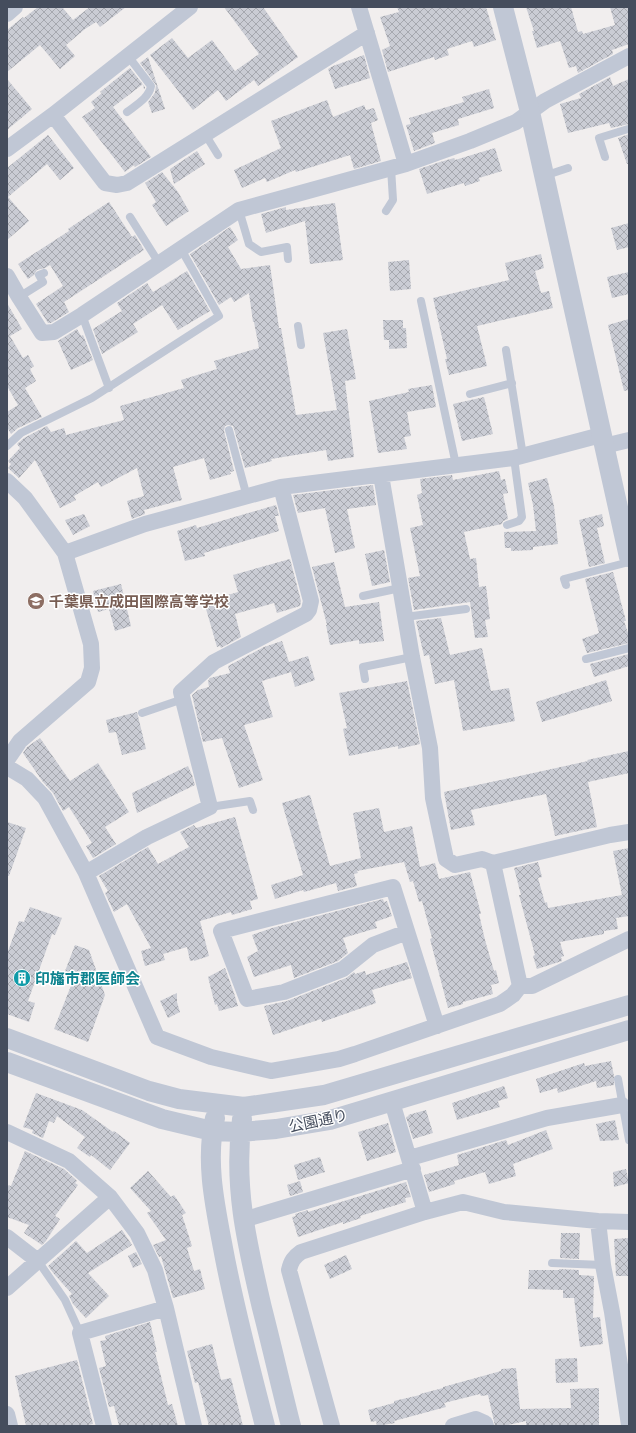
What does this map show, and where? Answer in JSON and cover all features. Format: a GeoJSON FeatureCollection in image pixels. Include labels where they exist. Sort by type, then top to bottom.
{"type":"FeatureCollection","features":[{"type":"Feature","properties":{"kind":"street"},"geometry":{"type":"LineString","coordinates":[[7,14],[15,7]]}},
{"type":"Feature","properties":{"kind":"street"},"geometry":{"type":"LineString","coordinates":[[7,149],[53,115],[190,7]]}},
{"type":"Feature","properties":{"kind":"street"},"geometry":{"type":"LineString","coordinates":[[358,7],[367,33],[399,166]]}},
{"type":"Feature","properties":{"kind":"street"},"geometry":{"type":"LineString","coordinates":[[503,7],[530,112],[602,440],[624,517],[629,557]]}},
{"type":"Feature","properties":{"kind":"street"},"geometry":{"type":"LineString","coordinates":[[53,115],[105,183],[126,183],[367,33]]}},
{"type":"Feature","properties":{"kind":"street"},"geometry":{"type":"LineString","coordinates":[[7,276],[19,298],[42,333],[54,332],[82,315],[239,210],[399,166],[470,141],[516,122],[545,100],[629,56]]}},
{"type":"Feature","properties":{"kind":"street"},"geometry":{"type":"LineString","coordinates":[[65,552],[145,524],[281,487],[519,457],[602,440],[629,440]]}},
{"type":"Feature","properties":{"kind":"street"},"geometry":{"type":"LineString","coordinates":[[381,475],[412,657],[430,748],[433,798],[446,859],[454,866],[482,859],[492,863],[610,835],[629,832]]}},
{"type":"Feature","properties":{"kind":"street"},"geometry":{"type":"LineString","coordinates":[[7,481],[25,498],[65,552],[91,644],[92,668],[88,682],[20,741],[7,760]]}},
{"type":"Feature","properties":{"kind":"street"},"geometry":{"type":"LineString","coordinates":[[86,873],[147,837],[210,807],[181,692],[214,662],[306,614],[309,610],[310,602],[281,487]]}},
{"type":"Feature","properties":{"kind":"street"},"geometry":{"type":"LineString","coordinates":[[7,767],[27,779],[44,798],[86,873],[157,1037],[211,1057],[271,1071],[339,1059],[437,1026],[500,1004],[513,995],[520,986]]}},
{"type":"Feature","properties":{"kind":"street"},"geometry":{"type":"LineString","coordinates":[[492,863],[520,986]]}},
{"type":"Feature","properties":{"kind":"street"},"geometry":{"type":"LineString","coordinates":[[407,932],[373,945],[343,969],[284,992],[247,998],[221,932],[393,887],[437,1026]]}},
{"type":"Feature","properties":{"kind":"street"},"geometry":{"type":"LineString","coordinates":[[520,986],[532,986],[629,939]]}},
{"type":"Feature","properties":{"kind":"street","name":"公園通り"},"geometry":{"type":"LineString","coordinates":[[7,1038],[149,1091],[179,1099],[244,1107],[324,1095],[629,1005]]}},
{"type":"Feature","properties":{"kind":"street","name":"公園通り"},"geometry":{"type":"LineString","coordinates":[[7,1062],[162,1118],[212,1131],[240,1132],[276,1129],[330,1120],[629,1030]]}},
{"type":"Feature","properties":{"kind":"street"},"geometry":{"type":"LineString","coordinates":[[392,1102],[425,1212]]}},
{"type":"Feature","properties":{"kind":"street"},"geometry":{"type":"LineString","coordinates":[[218,1104],[212,1131],[211,1164],[215,1207],[232,1294],[265,1426]]}},
{"type":"Feature","properties":{"kind":"street"},"geometry":{"type":"LineString","coordinates":[[243,1220],[547,1118],[622,1105]]}},
{"type":"Feature","properties":{"kind":"street"},"geometry":{"type":"LineString","coordinates":[[244,1107],[240,1132],[239,1169],[243,1220],[252,1267],[291,1426]]}},
{"type":"Feature","properties":{"kind":"street"},"geometry":{"type":"LineString","coordinates":[[7,1132],[69,1161],[110,1197],[137,1233],[155,1270],[154,1282],[166,1308],[194,1426]]}},
{"type":"Feature","properties":{"kind":"street"},"geometry":{"type":"LineString","coordinates":[[7,1288],[110,1197]]}},
{"type":"Feature","properties":{"kind":"street"},"geometry":{"type":"LineString","coordinates":[[332,1426],[289,1270],[290,1263],[294,1256],[301,1252],[425,1212],[463,1202],[504,1212],[598,1221],[629,1222]]}},
{"type":"Feature","properties":{"kind":"street"},"geometry":{"type":"LineString","coordinates":[[598,1221],[603,1265],[624,1362],[629,1425]]}},
{"type":"Feature","properties":{"kind":"street"},"geometry":{"type":"LineString","coordinates":[[7,1238],[38,1261]]}},
{"type":"Feature","properties":{"kind":"street"},"geometry":{"type":"LineString","coordinates":[[104,1426],[80,1333],[166,1308]]}},
{"type":"Feature","properties":{"kind":"street"},"geometry":{"type":"LineString","coordinates":[[7,1414],[10,1426]]}},
{"type":"Feature","properties":{"kind":"street"},"geometry":{"type":"LineString","coordinates":[[453,1426],[476,1419],[485,1423],[486,1426]]}},
{"type":"Feature","properties":{"kind":"lane"},"geometry":{"type":"LineString","coordinates":[[127,112],[146,97],[151,86],[128,56]]}},
{"type":"Feature","properties":{"kind":"lane"},"geometry":{"type":"LineString","coordinates":[[605,157],[599,138],[628,129]]}},
{"type":"Feature","properties":{"kind":"lane"},"geometry":{"type":"LineString","coordinates":[[205,134],[218,155]]}},
{"type":"Feature","properties":{"kind":"lane"},"geometry":{"type":"LineString","coordinates":[[386,211],[393,200],[399,166]]}},
{"type":"Feature","properties":{"kind":"lane"},"geometry":{"type":"LineString","coordinates":[[544,176],[568,168]]}},
{"type":"Feature","properties":{"kind":"lane"},"geometry":{"type":"LineString","coordinates":[[239,210],[248,244],[262,252],[287,247],[288,259]]}},
{"type":"Feature","properties":{"kind":"lane"},"geometry":{"type":"LineString","coordinates":[[130,217],[159,263]]}},
{"type":"Feature","properties":{"kind":"lane"},"geometry":{"type":"LineString","coordinates":[[7,446],[21,433],[109,388],[219,316],[181,249]]}},
{"type":"Feature","properties":{"kind":"lane"},"geometry":{"type":"LineString","coordinates":[[19,298],[43,282],[39,275],[44,272]]}},
{"type":"Feature","properties":{"kind":"lane"},"geometry":{"type":"LineString","coordinates":[[421,301],[456,465]]}},
{"type":"Feature","properties":{"kind":"lane"},"geometry":{"type":"LineString","coordinates":[[82,315],[109,388]]}},
{"type":"Feature","properties":{"kind":"lane"},"geometry":{"type":"LineString","coordinates":[[298,326],[301,345]]}},
{"type":"Feature","properties":{"kind":"lane"},"geometry":{"type":"LineString","coordinates":[[506,350],[512,383],[519,457],[522,517],[519,521],[508,525]]}},
{"type":"Feature","properties":{"kind":"lane"},"geometry":{"type":"LineString","coordinates":[[470,394],[512,383]]}},
{"type":"Feature","properties":{"kind":"lane"},"geometry":{"type":"LineString","coordinates":[[229,430],[247,497]]}},
{"type":"Feature","properties":{"kind":"lane"},"geometry":{"type":"LineString","coordinates":[[566,585],[564,579],[629,562]]}},
{"type":"Feature","properties":{"kind":"lane"},"geometry":{"type":"LineString","coordinates":[[363,596],[400,588]]}},
{"type":"Feature","properties":{"kind":"lane"},"geometry":{"type":"LineString","coordinates":[[405,617],[466,609]]}},
{"type":"Feature","properties":{"kind":"lane"},"geometry":{"type":"LineString","coordinates":[[586,659],[629,648]]}},
{"type":"Feature","properties":{"kind":"lane"},"geometry":{"type":"LineString","coordinates":[[366,679],[363,667],[412,657]]}},
{"type":"Feature","properties":{"kind":"lane"},"geometry":{"type":"LineString","coordinates":[[142,714],[183,699]]}},
{"type":"Feature","properties":{"kind":"lane"},"geometry":{"type":"LineString","coordinates":[[210,807],[250,801],[253,810]]}},
{"type":"Feature","properties":{"kind":"lane"},"geometry":{"type":"LineString","coordinates":[[618,1079],[629,1140]]}},
{"type":"Feature","properties":{"kind":"lane"},"geometry":{"type":"LineString","coordinates":[[38,1261],[65,1300],[80,1333]]}},
{"type":"Feature","properties":{"kind":"lane"},"geometry":{"type":"LineString","coordinates":[[552,1263],[603,1265]]}},
{"type":"Feature","properties":{"kind":"building"},"geometry":{"type":"Polygon","coordinates":[[[38,7],[62,7],[73,20],[90,7],[126,7],[100,27],[96,22],[66,45],[75,56],[60,69],[40,45],[7,72],[7,30],[38,7]]]}},
{"type":"Feature","properties":{"kind":"building"},"geometry":{"type":"Polygon","coordinates":[[[224,7],[263,7],[298,57],[258,86],[254,80],[226,101],[218,90],[193,110],[150,55],[172,38],[188,58],[212,40],[235,71],[259,54],[224,7]]]}},
{"type":"Feature","properties":{"kind":"building"},"geometry":{"type":"Polygon","coordinates":[[[397,7],[486,7],[496,40],[474,47],[472,41],[447,49],[449,55],[435,60],[434,57],[388,72],[382,50],[390,46],[380,17],[399,12],[397,7]]]}},
{"type":"Feature","properties":{"kind":"building"},"geometry":{"type":"Polygon","coordinates":[[[526,7],[571,7],[578,32],[582,31],[583,34],[615,25],[610,7],[629,7],[629,44],[612,50],[613,54],[578,73],[576,66],[569,68],[560,41],[537,48],[532,31],[534,31],[526,7]]]}},
{"type":"Feature","properties":{"kind":"building"},"geometry":{"type":"Polygon","coordinates":[[[364,55],[370,78],[335,89],[328,69],[364,55]]]}},
{"type":"Feature","properties":{"kind":"building"},"geometry":{"type":"Polygon","coordinates":[[[148,57],[165,109],[152,113],[148,102],[155,93],[156,85],[140,63],[148,57]]]}},
{"type":"Feature","properties":{"kind":"building"},"geometry":{"type":"Polygon","coordinates":[[[130,68],[143,84],[113,107],[151,157],[135,167],[134,165],[125,172],[82,117],[95,108],[91,102],[102,93],[100,92],[130,68]]]}},
{"type":"Feature","properties":{"kind":"building"},"geometry":{"type":"Polygon","coordinates":[[[610,77],[613,86],[629,79],[629,124],[611,128],[609,123],[568,133],[560,104],[581,98],[579,94],[610,77]]]}},
{"type":"Feature","properties":{"kind":"building"},"geometry":{"type":"Polygon","coordinates":[[[7,79],[32,109],[7,130],[7,79]]]}},
{"type":"Feature","properties":{"kind":"building"},"geometry":{"type":"Polygon","coordinates":[[[489,89],[494,108],[458,119],[459,125],[432,133],[435,143],[414,151],[406,125],[411,124],[409,118],[464,102],[462,97],[489,89]]]}},
{"type":"Feature","properties":{"kind":"building"},"geometry":{"type":"Polygon","coordinates":[[[327,100],[333,117],[364,105],[366,110],[374,108],[378,120],[371,123],[381,161],[354,169],[350,155],[296,172],[295,170],[267,182],[265,178],[242,188],[234,170],[281,148],[271,121],[327,100]]]}},
{"type":"Feature","properties":{"kind":"building"},"geometry":{"type":"Polygon","coordinates":[[[629,134],[629,164],[627,164],[618,138],[629,134]]]}},
{"type":"Feature","properties":{"kind":"building"},"geometry":{"type":"Polygon","coordinates":[[[48,135],[74,168],[60,180],[47,164],[8,197],[29,221],[7,240],[7,168],[48,135]]]}},
{"type":"Feature","properties":{"kind":"building"},"geometry":{"type":"Polygon","coordinates":[[[495,148],[502,171],[479,178],[480,181],[465,186],[464,183],[427,194],[419,169],[454,158],[455,160],[495,148]]]}},
{"type":"Feature","properties":{"kind":"building"},"geometry":{"type":"Polygon","coordinates":[[[197,151],[205,164],[174,184],[170,169],[197,151]]]}},
{"type":"Feature","properties":{"kind":"building"},"geometry":{"type":"Polygon","coordinates":[[[162,172],[178,192],[189,211],[166,226],[152,205],[156,202],[145,183],[162,172]]]}},
{"type":"Feature","properties":{"kind":"building"},"geometry":{"type":"Polygon","coordinates":[[[109,202],[132,237],[135,235],[144,250],[64,302],[69,312],[51,323],[48,323],[36,304],[63,286],[50,265],[37,270],[34,275],[28,279],[18,264],[69,231],[68,229],[109,202]]]}},
{"type":"Feature","properties":{"kind":"building"},"geometry":{"type":"Polygon","coordinates":[[[335,203],[343,260],[310,264],[305,221],[266,233],[261,214],[286,207],[286,210],[335,203]]]}},
{"type":"Feature","properties":{"kind":"building"},"geometry":{"type":"Polygon","coordinates":[[[629,223],[629,247],[617,250],[611,228],[629,223]]]}},
{"type":"Feature","properties":{"kind":"building"},"geometry":{"type":"Polygon","coordinates":[[[230,227],[238,240],[228,247],[241,269],[270,265],[279,328],[281,328],[296,415],[337,410],[323,333],[347,329],[356,379],[345,381],[354,457],[328,461],[326,450],[271,459],[272,461],[245,468],[233,426],[228,425],[225,426],[224,431],[234,471],[230,472],[231,474],[210,480],[204,458],[173,467],[182,500],[144,510],[145,514],[132,519],[127,501],[144,496],[137,468],[101,487],[98,482],[74,496],[76,500],[60,508],[35,460],[19,478],[8,468],[11,464],[8,461],[20,448],[17,444],[24,438],[47,426],[51,432],[64,428],[66,435],[124,420],[120,406],[184,388],[181,380],[217,369],[214,361],[259,348],[253,322],[249,293],[234,302],[231,297],[219,305],[190,254],[230,227]]]}},
{"type":"Feature","properties":{"kind":"building"},"geometry":{"type":"Polygon","coordinates":[[[541,254],[544,268],[535,271],[541,293],[549,291],[553,308],[477,326],[487,366],[449,375],[445,359],[447,359],[433,298],[509,280],[505,263],[541,254]]]}},
{"type":"Feature","properties":{"kind":"building"},"geometry":{"type":"Polygon","coordinates":[[[409,260],[411,289],[390,291],[388,262],[409,260]]]}},
{"type":"Feature","properties":{"kind":"building"},"geometry":{"type":"Polygon","coordinates":[[[187,271],[210,311],[178,330],[162,305],[133,324],[138,332],[102,354],[93,329],[122,311],[117,303],[147,283],[153,292],[187,271]]]}},
{"type":"Feature","properties":{"kind":"building"},"geometry":{"type":"Polygon","coordinates":[[[629,272],[629,294],[612,298],[607,277],[629,272]]]}},
{"type":"Feature","properties":{"kind":"building"},"geometry":{"type":"Polygon","coordinates":[[[7,303],[22,329],[10,336],[23,358],[28,355],[34,366],[30,369],[36,381],[25,388],[42,417],[18,428],[11,434],[7,427],[7,412],[18,405],[7,386],[7,303]]]}},
{"type":"Feature","properties":{"kind":"building"},"geometry":{"type":"Polygon","coordinates":[[[629,319],[629,390],[624,391],[608,325],[629,319]]]}},
{"type":"Feature","properties":{"kind":"building"},"geometry":{"type":"Polygon","coordinates":[[[383,320],[403,320],[403,328],[406,328],[407,348],[389,349],[389,340],[384,340],[383,320]]]}},
{"type":"Feature","properties":{"kind":"building"},"geometry":{"type":"Polygon","coordinates":[[[77,329],[81,336],[83,335],[93,360],[71,370],[58,341],[77,329]]]}},
{"type":"Feature","properties":{"kind":"building"},"geometry":{"type":"Polygon","coordinates":[[[432,385],[436,407],[407,412],[411,436],[404,437],[407,449],[378,453],[369,401],[409,392],[408,389],[432,385]]]}},
{"type":"Feature","properties":{"kind":"building"},"geometry":{"type":"Polygon","coordinates":[[[484,397],[493,434],[462,441],[453,404],[484,397]]]}},
{"type":"Feature","properties":{"kind":"building"},"geometry":{"type":"Polygon","coordinates":[[[499,471],[501,480],[505,479],[508,493],[503,494],[508,519],[503,521],[502,524],[464,532],[470,559],[476,558],[479,587],[486,586],[490,619],[485,620],[488,637],[475,638],[470,602],[414,610],[408,578],[420,576],[410,528],[423,525],[417,495],[422,493],[420,479],[452,475],[453,480],[499,471]]]}},
{"type":"Feature","properties":{"kind":"building"},"geometry":{"type":"Polygon","coordinates":[[[547,478],[554,506],[558,544],[533,547],[533,550],[511,551],[511,548],[505,548],[504,532],[536,531],[533,505],[528,483],[547,478]]]}},
{"type":"Feature","properties":{"kind":"building"},"geometry":{"type":"Polygon","coordinates":[[[373,485],[376,505],[347,509],[355,548],[335,553],[325,508],[298,513],[293,495],[373,485]]]}},
{"type":"Feature","properties":{"kind":"building"},"geometry":{"type":"Polygon","coordinates":[[[276,505],[279,516],[275,516],[279,531],[204,553],[205,556],[185,561],[177,531],[196,525],[197,528],[276,505]]]}},
{"type":"Feature","properties":{"kind":"building"},"geometry":{"type":"Polygon","coordinates":[[[84,514],[90,526],[73,535],[65,520],[84,514]]]}},
{"type":"Feature","properties":{"kind":"building"},"geometry":{"type":"Polygon","coordinates":[[[602,514],[604,526],[597,528],[605,563],[589,567],[579,520],[602,514]]]}},
{"type":"Feature","properties":{"kind":"building"},"geometry":{"type":"Polygon","coordinates":[[[384,550],[390,582],[372,586],[365,554],[384,550]]]}},
{"type":"Feature","properties":{"kind":"building"},"geometry":{"type":"Polygon","coordinates":[[[290,559],[301,601],[300,606],[277,613],[274,603],[235,614],[241,637],[221,648],[220,646],[217,647],[204,602],[238,592],[233,575],[290,559]]]}},
{"type":"Feature","properties":{"kind":"building"},"geometry":{"type":"Polygon","coordinates":[[[334,562],[345,607],[379,602],[384,641],[359,644],[359,640],[330,645],[327,625],[312,567],[334,562]]]}},
{"type":"Feature","properties":{"kind":"building"},"geometry":{"type":"Polygon","coordinates":[[[613,572],[626,621],[624,621],[629,636],[629,643],[587,653],[582,639],[599,633],[585,579],[613,572]]]}},
{"type":"Feature","properties":{"kind":"building"},"geometry":{"type":"Polygon","coordinates":[[[121,584],[131,626],[115,631],[109,609],[98,612],[93,591],[121,584]]]}},
{"type":"Feature","properties":{"kind":"building"},"geometry":{"type":"Polygon","coordinates":[[[441,618],[450,655],[482,648],[491,691],[509,688],[515,721],[463,731],[454,680],[435,684],[429,655],[424,656],[416,621],[441,618]]]}},
{"type":"Feature","properties":{"kind":"building"},"geometry":{"type":"Polygon","coordinates":[[[282,641],[289,662],[308,656],[315,680],[295,687],[291,672],[262,681],[273,717],[244,725],[263,780],[239,788],[222,738],[203,742],[192,695],[198,690],[209,687],[208,681],[210,678],[230,673],[228,666],[264,647],[282,641]]]}},
{"type":"Feature","properties":{"kind":"building"},"geometry":{"type":"Polygon","coordinates":[[[629,654],[629,666],[594,677],[590,664],[629,654]]]}},
{"type":"Feature","properties":{"kind":"building"},"geometry":{"type":"Polygon","coordinates":[[[606,680],[612,701],[542,722],[536,702],[606,680]]]}},
{"type":"Feature","properties":{"kind":"building"},"geometry":{"type":"Polygon","coordinates":[[[407,681],[420,744],[398,749],[398,746],[349,756],[343,729],[347,728],[339,693],[407,681]]]}},
{"type":"Feature","properties":{"kind":"building"},"geometry":{"type":"Polygon","coordinates":[[[137,712],[146,749],[122,755],[116,732],[109,733],[106,720],[137,712]]]}},
{"type":"Feature","properties":{"kind":"building"},"geometry":{"type":"Polygon","coordinates":[[[40,738],[70,781],[98,763],[129,812],[105,827],[116,844],[93,858],[86,846],[92,843],[69,807],[63,811],[53,793],[43,782],[23,753],[27,747],[40,738]]]}},
{"type":"Feature","properties":{"kind":"building"},"geometry":{"type":"Polygon","coordinates":[[[629,751],[629,773],[588,782],[597,827],[555,836],[546,794],[471,810],[475,825],[451,830],[444,792],[629,751]]]}},
{"type":"Feature","properties":{"kind":"building"},"geometry":{"type":"Polygon","coordinates":[[[188,766],[195,785],[137,813],[132,793],[188,766]]]}},
{"type":"Feature","properties":{"kind":"building"},"geometry":{"type":"Polygon","coordinates":[[[310,795],[330,866],[361,858],[353,813],[379,808],[384,832],[412,826],[420,867],[435,863],[439,879],[470,872],[481,914],[479,914],[485,940],[499,983],[491,985],[493,994],[463,1002],[463,1004],[448,1008],[422,901],[419,902],[413,881],[410,882],[404,862],[357,871],[358,873],[354,874],[357,886],[338,891],[336,883],[304,892],[303,890],[275,899],[271,885],[303,875],[282,803],[310,795]]]}},
{"type":"Feature","properties":{"kind":"building"},"geometry":{"type":"Polygon","coordinates":[[[235,817],[258,899],[250,901],[252,909],[232,915],[231,912],[200,921],[209,956],[190,961],[187,947],[163,954],[165,960],[145,966],[141,951],[151,948],[127,904],[114,912],[105,893],[108,891],[99,876],[148,847],[158,864],[189,847],[180,832],[194,825],[196,828],[235,817]]]}},
{"type":"Feature","properties":{"kind":"building"},"geometry":{"type":"Polygon","coordinates":[[[7,822],[26,828],[9,876],[7,876],[7,822]]]}},
{"type":"Feature","properties":{"kind":"building"},"geometry":{"type":"Polygon","coordinates":[[[629,848],[629,916],[616,918],[618,929],[604,931],[604,934],[560,942],[564,956],[561,957],[562,961],[537,969],[514,868],[538,862],[542,877],[538,878],[545,903],[547,902],[548,908],[622,895],[613,851],[629,848]]]}},
{"type":"Feature","properties":{"kind":"building"},"geometry":{"type":"Polygon","coordinates":[[[383,899],[384,902],[387,901],[392,916],[375,922],[377,928],[343,938],[348,953],[338,961],[294,978],[291,965],[254,977],[247,957],[258,951],[252,935],[272,928],[383,899]]]}},
{"type":"Feature","properties":{"kind":"building","name":"印旛市郡医師会"},"geometry":{"type":"Polygon","coordinates":[[[30,907],[62,918],[55,935],[52,934],[28,1001],[35,1003],[29,1022],[7,1014],[7,954],[19,921],[24,922],[30,907]]]}},
{"type":"Feature","properties":{"kind":"building"},"geometry":{"type":"Polygon","coordinates":[[[75,945],[89,950],[105,995],[88,1042],[54,1029],[72,983],[62,979],[75,945]]]}},
{"type":"Feature","properties":{"kind":"building"},"geometry":{"type":"Polygon","coordinates":[[[407,962],[412,978],[372,990],[376,1003],[322,1022],[321,1019],[273,1035],[264,1006],[287,1001],[346,978],[354,972],[355,974],[365,971],[366,975],[407,962]]]}},
{"type":"Feature","properties":{"kind":"building"},"geometry":{"type":"Polygon","coordinates":[[[225,968],[238,1006],[219,1011],[217,1004],[215,1005],[208,977],[225,968]]]}},
{"type":"Feature","properties":{"kind":"building"},"geometry":{"type":"Polygon","coordinates":[[[177,993],[177,1002],[180,1012],[168,1018],[160,1001],[177,993]]]}},
{"type":"Feature","properties":{"kind":"building"},"geometry":{"type":"Polygon","coordinates":[[[611,1061],[614,1085],[597,1088],[596,1081],[558,1093],[557,1088],[540,1093],[536,1079],[584,1063],[585,1066],[611,1061]]]}},
{"type":"Feature","properties":{"kind":"building"},"geometry":{"type":"Polygon","coordinates":[[[504,1086],[508,1098],[498,1101],[500,1107],[457,1120],[452,1103],[504,1086]]]}},
{"type":"Feature","properties":{"kind":"building"},"geometry":{"type":"Polygon","coordinates":[[[36,1093],[82,1110],[130,1143],[110,1170],[91,1155],[90,1157],[77,1148],[85,1137],[57,1116],[54,1123],[49,1121],[43,1138],[32,1133],[33,1130],[23,1127],[36,1093]]]}},
{"type":"Feature","properties":{"kind":"building"},"geometry":{"type":"Polygon","coordinates":[[[426,1110],[433,1133],[413,1139],[406,1117],[409,1116],[408,1115],[426,1110]]]}},
{"type":"Feature","properties":{"kind":"building"},"geometry":{"type":"Polygon","coordinates":[[[615,1120],[619,1140],[600,1141],[596,1124],[615,1120]]]}},
{"type":"Feature","properties":{"kind":"building"},"geometry":{"type":"Polygon","coordinates":[[[388,1123],[396,1152],[367,1161],[358,1132],[388,1123]]]}},
{"type":"Feature","properties":{"kind":"building"},"geometry":{"type":"Polygon","coordinates":[[[546,1130],[553,1149],[513,1164],[516,1176],[489,1184],[485,1172],[454,1181],[455,1184],[429,1192],[424,1175],[459,1165],[457,1155],[506,1140],[508,1145],[546,1130]]]}},
{"type":"Feature","properties":{"kind":"building"},"geometry":{"type":"Polygon","coordinates":[[[25,1151],[64,1169],[77,1181],[75,1183],[78,1185],[55,1216],[60,1219],[42,1245],[24,1233],[29,1225],[7,1217],[7,1185],[11,1186],[25,1151]]]}},
{"type":"Feature","properties":{"kind":"building"},"geometry":{"type":"Polygon","coordinates":[[[320,1157],[325,1172],[298,1180],[294,1165],[320,1157]]]}},
{"type":"Feature","properties":{"kind":"building"},"geometry":{"type":"Polygon","coordinates":[[[626,1169],[629,1183],[614,1187],[613,1172],[626,1169]]]}},
{"type":"Feature","properties":{"kind":"building"},"geometry":{"type":"Polygon","coordinates":[[[148,1171],[171,1197],[174,1195],[186,1213],[182,1215],[192,1246],[187,1248],[194,1271],[200,1269],[205,1289],[173,1298],[161,1256],[159,1257],[153,1245],[166,1240],[147,1213],[151,1211],[130,1188],[148,1171]]]}},
{"type":"Feature","properties":{"kind":"building"},"geometry":{"type":"Polygon","coordinates":[[[300,1181],[303,1192],[290,1196],[287,1185],[300,1181]]]}},
{"type":"Feature","properties":{"kind":"building"},"geometry":{"type":"Polygon","coordinates":[[[406,1182],[411,1197],[405,1198],[406,1202],[360,1216],[361,1218],[343,1224],[343,1222],[298,1237],[292,1217],[296,1216],[295,1214],[308,1210],[308,1212],[406,1182]]]}},
{"type":"Feature","properties":{"kind":"building"},"geometry":{"type":"Polygon","coordinates":[[[122,1230],[132,1245],[88,1273],[109,1296],[86,1318],[73,1304],[69,1296],[72,1294],[48,1266],[76,1241],[87,1253],[122,1230]]]}},
{"type":"Feature","properties":{"kind":"building"},"geometry":{"type":"Polygon","coordinates":[[[561,1233],[580,1233],[579,1259],[560,1258],[561,1233]]]}},
{"type":"Feature","properties":{"kind":"building"},"geometry":{"type":"Polygon","coordinates":[[[629,1238],[629,1276],[616,1276],[614,1239],[629,1238]]]}},
{"type":"Feature","properties":{"kind":"building"},"geometry":{"type":"Polygon","coordinates":[[[136,1252],[142,1264],[133,1268],[128,1256],[136,1252]]]}},
{"type":"Feature","properties":{"kind":"building"},"geometry":{"type":"Polygon","coordinates":[[[346,1255],[352,1269],[330,1279],[324,1265],[346,1255]]]}},
{"type":"Feature","properties":{"kind":"building"},"geometry":{"type":"Polygon","coordinates":[[[529,1270],[579,1270],[579,1275],[594,1276],[593,1318],[600,1317],[603,1344],[580,1347],[574,1298],[563,1298],[563,1290],[528,1289],[529,1270]]]}},
{"type":"Feature","properties":{"kind":"building"},"geometry":{"type":"Polygon","coordinates":[[[150,1322],[157,1352],[155,1352],[168,1405],[172,1404],[178,1426],[119,1426],[114,1406],[109,1407],[99,1368],[106,1366],[100,1341],[106,1340],[105,1336],[150,1322]]]}},
{"type":"Feature","properties":{"kind":"building"},"geometry":{"type":"Polygon","coordinates":[[[212,1344],[221,1380],[231,1378],[243,1426],[209,1426],[198,1382],[195,1383],[187,1351],[212,1344]]]}},
{"type":"Feature","properties":{"kind":"building"},"geometry":{"type":"Polygon","coordinates":[[[577,1358],[578,1382],[556,1383],[555,1359],[577,1358]]]}},
{"type":"Feature","properties":{"kind":"building"},"geometry":{"type":"Polygon","coordinates":[[[77,1360],[93,1424],[83,1426],[26,1426],[15,1376],[77,1360]]]}},
{"type":"Feature","properties":{"kind":"building"},"geometry":{"type":"Polygon","coordinates":[[[516,1368],[520,1409],[571,1408],[570,1389],[599,1388],[599,1426],[526,1426],[526,1421],[504,1426],[495,1426],[488,1395],[481,1396],[480,1394],[444,1403],[446,1407],[394,1421],[395,1423],[377,1426],[376,1421],[371,1422],[368,1410],[394,1403],[394,1401],[420,1395],[501,1371],[501,1369],[516,1368]]]}},
{"type":"Feature","properties":{"kind":"place","name":"千葉県立成田国際高等学校"},"geometry":{"type":"Point","coordinates":[36,601]}},
{"type":"Feature","properties":{"kind":"place","name":"印旛市郡医師会"},"geometry":{"type":"Point","coordinates":[22,978]}}]}
